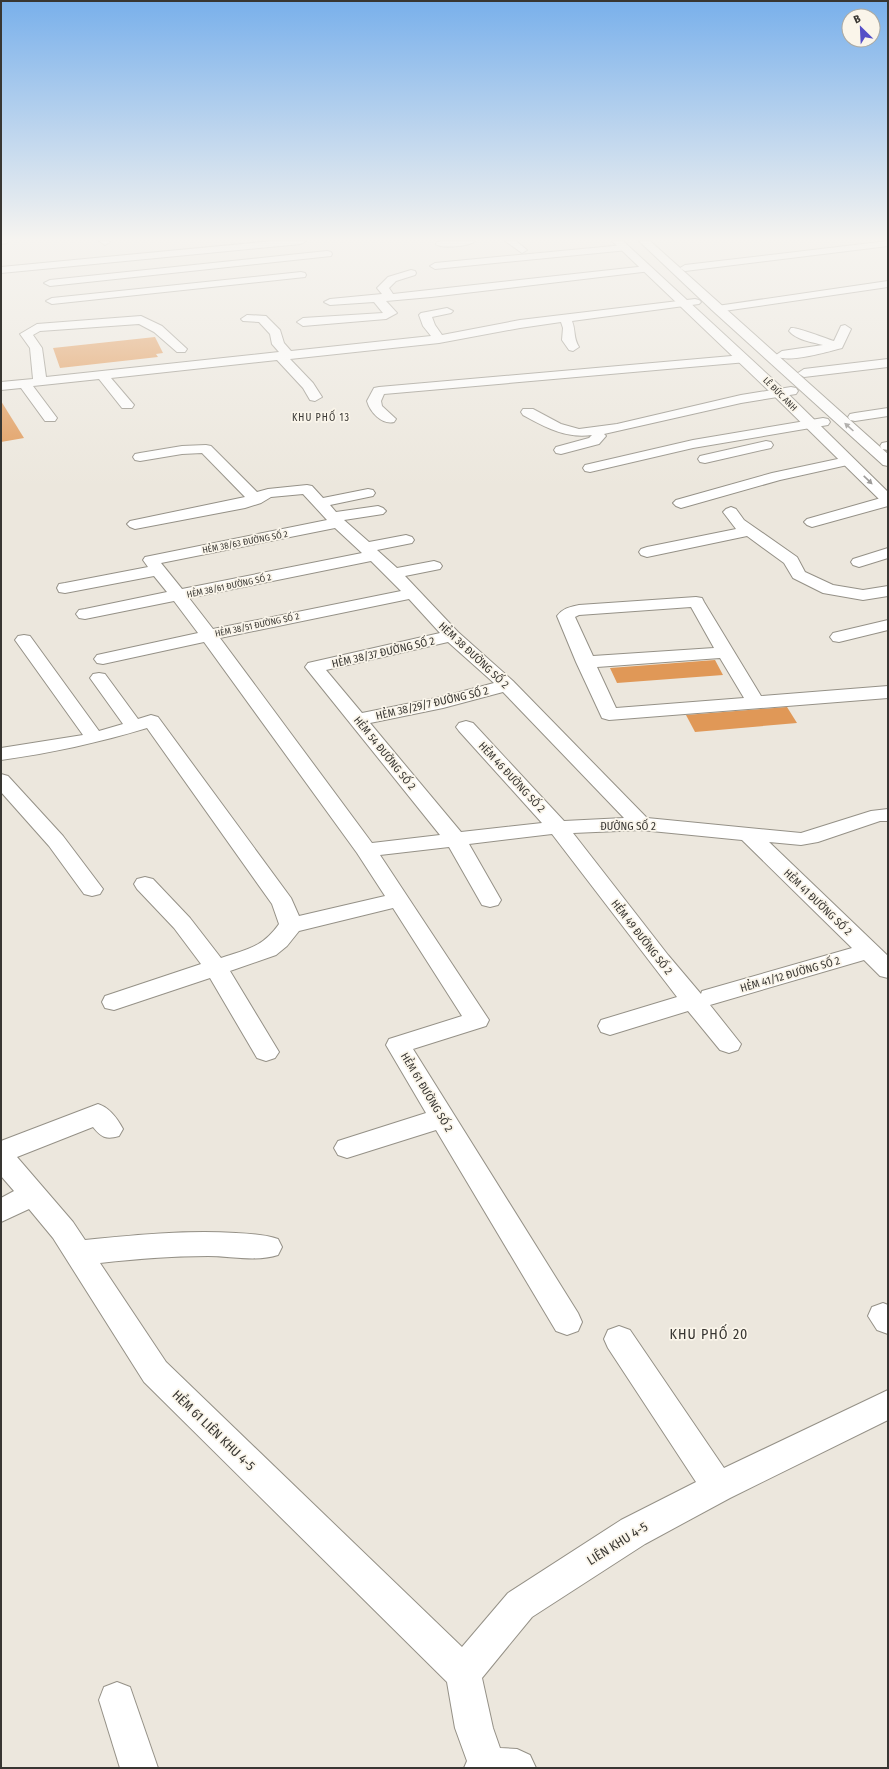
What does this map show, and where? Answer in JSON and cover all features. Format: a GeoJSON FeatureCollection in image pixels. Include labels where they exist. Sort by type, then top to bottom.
{"type":"FeatureCollection","features":[{"type":"Feature","properties":{"kind":"main road"},"geometry":{"type":"LineString","coordinates":[[40,382],[36,348],[26,334],[37,328],[81,324]]}},
{"type":"Feature","properties":{"kind":"main road"},"geometry":{"type":"LineString","coordinates":[[149,324],[158,328],[181,349]]}},
{"type":"Feature","properties":{"kind":"main road"},"geometry":{"type":"LineString","coordinates":[[267,324],[276,334],[278,344],[285,356],[315,397]]}},
{"type":"Feature","properties":{"kind":"main road"},"geometry":{"type":"LineString","coordinates":[[428,324],[438,339]]}},
{"type":"Feature","properties":{"kind":"main road"},"geometry":{"type":"LineString","coordinates":[[3,382],[24,384],[438,339],[526,324]]}},
{"type":"Feature","properties":{"kind":"main road"},"geometry":{"type":"LineString","coordinates":[[567,324],[569,328],[568,340],[573,347]]}},
{"type":"Feature","properties":{"kind":"main road","name":"LÊ ĐỨC ANH"},"geometry":{"type":"LineString","coordinates":[[709,324],[743,359],[784,392]]}},
{"type":"Feature","properties":{"kind":"main road","name":"LÊ ĐỨC ANH"},"geometry":{"type":"LineString","coordinates":[[712,324],[818,426],[847,461],[888,500]]}},
{"type":"Feature","properties":{"kind":"main road","name":"LÊ ĐỨC ANH"},"geometry":{"type":"LineString","coordinates":[[739,324],[888,462]]}},
{"type":"Feature","properties":{"kind":"main road","name":"LÊ ĐỨC ANH"},"geometry":{"type":"LineString","coordinates":[[742,324],[782,355],[888,446]]}},
{"type":"Feature","properties":{"kind":"main road"},"geometry":{"type":"LineString","coordinates":[[838,345],[845,329]]}},
{"type":"Feature","properties":{"kind":"main road"},"geometry":{"type":"LineString","coordinates":[[795,331],[810,338],[838,345]]}},
{"type":"Feature","properties":{"kind":"main road"},"geometry":{"type":"LineString","coordinates":[[782,355],[811,352],[838,345]]}},
{"type":"Feature","properties":{"kind":"main road"},"geometry":{"type":"LineString","coordinates":[[389,419],[376,408],[374,401],[379,391],[599,366],[743,359]]}},
{"type":"Feature","properties":{"kind":"main road"},"geometry":{"type":"LineString","coordinates":[[804,374],[888,364]]}},
{"type":"Feature","properties":{"kind":"main road"},"geometry":{"type":"LineString","coordinates":[[102,375],[126,404]]}},
{"type":"Feature","properties":{"kind":"main road"},"geometry":{"type":"LineString","coordinates":[[24,384],[50,418]]}},
{"type":"Feature","properties":{"kind":"main road"},"geometry":{"type":"LineString","coordinates":[[528,412],[556,428],[579,433],[618,428],[741,399],[784,392]]}},
{"type":"Feature","properties":{"kind":"main road"},"geometry":{"type":"LineString","coordinates":[[855,417],[888,412]]}},
{"type":"Feature","properties":{"kind":"main road","name":"LÊ ĐỨC ANH"},"geometry":{"type":"LineString","coordinates":[[818,426],[883,477]]}},
{"type":"Feature","properties":{"kind":"main road"},"geometry":{"type":"LineString","coordinates":[[705,459],[818,426]]}},
{"type":"Feature","properties":{"kind":"main road"},"geometry":{"type":"LineString","coordinates":[[590,468],[693,444],[818,426]]}},
{"type":"Feature","properties":{"kind":"main road"},"geometry":{"type":"LineString","coordinates":[[561,450],[594,441],[600,434],[595,431]]}},
{"type":"Feature","properties":{"kind":"main road"},"geometry":{"type":"LineString","coordinates":[[140,457],[182,450],[206,449],[256,500]]}},
{"type":"Feature","properties":{"kind":"main road"},"geometry":{"type":"LineString","coordinates":[[681,503],[777,476],[847,461]]}},
{"type":"Feature","properties":{"kind":"main road","name":"HẺM 38 ĐƯỜNG SỐ 2"},"geometry":{"type":"LineString","coordinates":[[256,500],[268,493],[307,489],[335,520],[368,552],[393,573],[452,636],[507,685],[641,824]]}},
{"type":"Feature","properties":{"kind":"main road"},"geometry":{"type":"LineString","coordinates":[[320,503],[368,493]]}},
{"type":"Feature","properties":{"kind":"main road"},"geometry":{"type":"LineString","coordinates":[[135,524],[256,500]]}},
{"type":"Feature","properties":{"kind":"main road"},"geometry":{"type":"LineString","coordinates":[[812,522],[888,500]]}},
{"type":"Feature","properties":{"kind":"main road","name":"HẺM 38/63 ĐƯỜNG SỐ 2"},"geometry":{"type":"LineString","coordinates":[[64,588],[335,520],[378,511]]}},
{"type":"Feature","properties":{"kind":"main road"},"geometry":{"type":"LineString","coordinates":[[731,512],[738,523],[791,560],[799,575],[829,589],[863,595],[888,591]]}},
{"type":"Feature","properties":{"kind":"main road"},"geometry":{"type":"LineString","coordinates":[[647,552],[749,531]]}},
{"type":"Feature","properties":{"kind":"main road","name":"HẺM 38/61 ĐƯỜNG SỐ 2"},"geometry":{"type":"LineString","coordinates":[[85,614],[178,597],[368,552],[406,540]]}},
{"type":"Feature","properties":{"kind":"main road"},"geometry":{"type":"LineString","coordinates":[[859,562],[888,553]]}},
{"type":"Feature","properties":{"kind":"main road","name":"HẺM 61 ĐƯỜNG SỐ 2"},"geometry":{"type":"LineString","coordinates":[[154,565],[209,636],[366,850],[477,1020],[398,1045],[567,1322]]}},
{"type":"Feature","properties":{"kind":"main road"},"geometry":{"type":"LineString","coordinates":[[393,573],[434,566]]}},
{"type":"Feature","properties":{"kind":"main road","name":"HẺM 38/51 ĐƯỜNG SỐ 2"},"geometry":{"type":"LineString","coordinates":[[103,659],[279,620],[412,594]]}},
{"type":"Feature","properties":{"kind":"main road"},"geometry":{"type":"LineString","coordinates":[[756,703],[696,602],[575,610],[568,614],[566,619],[609,714],[756,703],[888,692]]}},
{"type":"Feature","properties":{"kind":"main road"},"geometry":{"type":"LineString","coordinates":[[839,637],[888,624]]}},
{"type":"Feature","properties":{"kind":"main road","name":"HẺM 38/37 ĐƯỜNG SỐ 2"},"geometry":{"type":"LineString","coordinates":[[314,668],[452,636]]}},
{"type":"Feature","properties":{"kind":"main road"},"geometry":{"type":"LineString","coordinates":[[24,640],[95,738]]}},
{"type":"Feature","properties":{"kind":"main road"},"geometry":{"type":"LineString","coordinates":[[585,662],[726,652]]}},
{"type":"Feature","properties":{"kind":"main road","name":"HẺM 54 ĐƯỜNG SỐ 2"},"geometry":{"type":"LineString","coordinates":[[314,668],[455,839],[490,900]]}},
{"type":"Feature","properties":{"kind":"main road"},"geometry":{"type":"LineString","coordinates":[[99,678],[134,726]]}},
{"type":"Feature","properties":{"kind":"main road","name":"HẺM 38/29/7 ĐƯỜNG SỐ 2"},"geometry":{"type":"LineString","coordinates":[[358,720],[444,702],[507,685]]}},
{"type":"Feature","properties":{"kind":"main road"},"geometry":{"type":"LineString","coordinates":[[1,754],[95,738],[151,721],[203,791],[282,903],[291,925]]}},
{"type":"Feature","properties":{"kind":"main road","name":"HẺM 46 ĐƯỜNG SỐ 2"},"geometry":{"type":"LineString","coordinates":[[466,727],[558,828]]}},
{"type":"Feature","properties":{"kind":"main road"},"geometry":{"type":"LineString","coordinates":[[1,780],[56,841],[92,889]]}},
{"type":"Feature","properties":{"kind":"main road","name":"ĐƯỜNG SỐ 2"},"geometry":{"type":"LineString","coordinates":[[366,850],[558,828],[641,824],[801,839],[878,815],[888,814]]}},
{"type":"Feature","properties":{"kind":"main road","name":"HẺM 49 ĐƯỜNG SỐ 2"},"geometry":{"type":"LineString","coordinates":[[558,828],[702,999],[729,1044]]}},
{"type":"Feature","properties":{"kind":"main road","name":"HẺM 41 ĐƯỜNG SỐ 2"},"geometry":{"type":"LineString","coordinates":[[748,834],[888,970]]}},
{"type":"Feature","properties":{"kind":"main road"},"geometry":{"type":"LineString","coordinates":[[145,884],[182,923],[216,968],[266,1052]]}},
{"type":"Feature","properties":{"kind":"main road"},"geometry":{"type":"LineString","coordinates":[[114,1002],[268,950],[279,941],[291,925],[398,900]]}},
{"type":"Feature","properties":{"kind":"main road","name":"HẺM 41/12 ĐƯỜNG SỐ 2"},"geometry":{"type":"LineString","coordinates":[[610,1026],[869,951]]}},
{"type":"Feature","properties":{"kind":"main road"},"geometry":{"type":"LineString","coordinates":[[1,1152],[98,1114],[110,1129]]}},
{"type":"Feature","properties":{"kind":"main road"},"geometry":{"type":"LineString","coordinates":[[347,1148],[442,1118]]}},
{"type":"Feature","properties":{"kind":"main road","name":"HẺM 61 LIÊN KHU 4-5"},"geometry":{"type":"LineString","coordinates":[[1,1157],[63,1230],[155,1372],[463,1673]]}},
{"type":"Feature","properties":{"kind":"main road"},"geometry":{"type":"LineString","coordinates":[[1,1211],[32,1194]]}},
{"type":"Feature","properties":{"kind":"main road"},"geometry":{"type":"LineString","coordinates":[[78,1254],[166,1244],[224,1244],[268,1247]]}},
{"type":"Feature","properties":{"kind":"main road"},"geometry":{"type":"LineString","coordinates":[[619,1339],[718,1487]]}},
{"type":"Feature","properties":{"kind":"main road","name":"LIÊN KHU 4-5"},"geometry":{"type":"LineString","coordinates":[[463,1673],[520,1605],[633,1532],[718,1487],[888,1404]]}},
{"type":"Feature","properties":{"kind":"main road"},"geometry":{"type":"LineString","coordinates":[[463,1673],[474,1728],[496,1767]]}},
{"type":"Feature","properties":{"kind":"main road"},"geometry":{"type":"LineString","coordinates":[[117,1700],[139,1768]]}},
{"type":"Feature","properties":{"kind":"building"},"geometry":{"type":"Polygon","coordinates":[[[155,337],[163,353],[156,354],[158,357],[60,368],[53,348],[155,337]]]}},
{"type":"Feature","properties":{"kind":"building"},"geometry":{"type":"Polygon","coordinates":[[[1,401],[24,438],[1,442],[1,401]]]}},
{"type":"Feature","properties":{"kind":"building"},"geometry":{"type":"Polygon","coordinates":[[[715,660],[723,675],[617,683],[610,668],[715,660]]]}},
{"type":"Feature","properties":{"kind":"building"},"geometry":{"type":"Polygon","coordinates":[[[787,707],[797,723],[695,732],[686,715],[787,707]]]}},
{"type":"Feature","properties":{"kind":"district","name":"KHU PHỐ 13"},"geometry":{"type":"Point","coordinates":[321,417]}},
{"type":"Feature","properties":{"kind":"district","name":"KHU PHỐ 20"},"geometry":{"type":"Point","coordinates":[709,1334]}}]}
